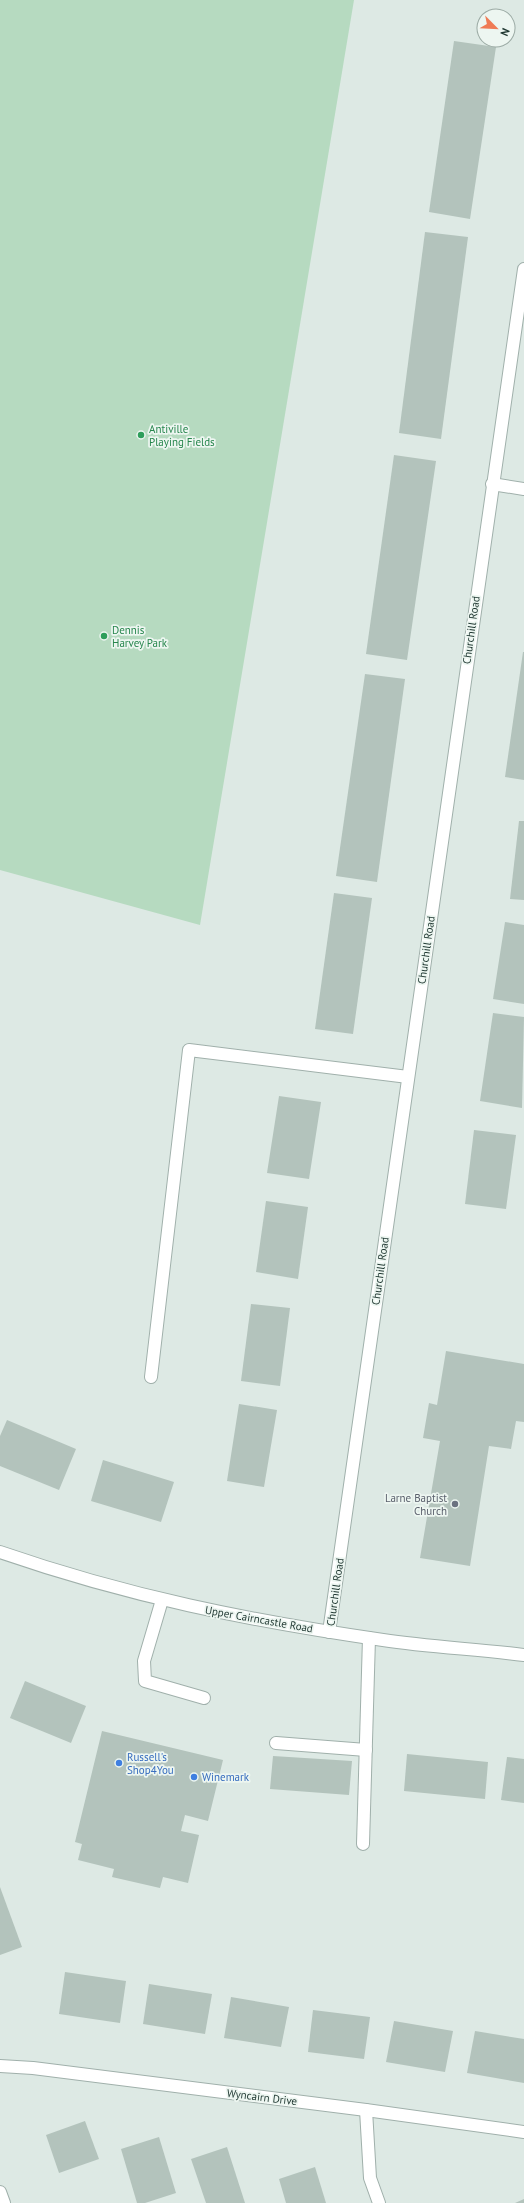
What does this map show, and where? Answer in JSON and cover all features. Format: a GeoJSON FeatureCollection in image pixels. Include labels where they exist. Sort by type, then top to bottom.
{"type":"FeatureCollection","features":[{"type":"Feature","properties":{"kind":"street","name":"Churchill Road"},"geometry":{"type":"LineString","coordinates":[[329,1632],[492,484],[524,269]]}},
{"type":"Feature","properties":{"kind":"street"},"geometry":{"type":"LineString","coordinates":[[492,484],[524,489]]}},
{"type":"Feature","properties":{"kind":"street"},"geometry":{"type":"LineString","coordinates":[[151,1377],[189,1050],[408,1077]]}},
{"type":"Feature","properties":{"kind":"street","name":"Upper Cairncastle Road"},"geometry":{"type":"LineString","coordinates":[[0,1552],[58,1572],[162,1600],[258,1621],[369,1638],[524,1655]]}},
{"type":"Feature","properties":{"kind":"street"},"geometry":{"type":"LineString","coordinates":[[162,1600],[144,1661],[145,1680],[204,1698]]}},
{"type":"Feature","properties":{"kind":"street"},"geometry":{"type":"LineString","coordinates":[[363,1844],[369,1638]]}},
{"type":"Feature","properties":{"kind":"street"},"geometry":{"type":"LineString","coordinates":[[276,1743],[366,1750]]}},
{"type":"Feature","properties":{"kind":"street","name":"Wyncairn Drive"},"geometry":{"type":"LineString","coordinates":[[0,2066],[32,2068],[366,2110],[524,2132]]}},
{"type":"Feature","properties":{"kind":"street"},"geometry":{"type":"LineString","coordinates":[[366,2110],[370,2178],[379,2203]]}},
{"type":"Feature","properties":{"kind":"street"},"geometry":{"type":"LineString","coordinates":[[0,2192],[4,2203]]}},
{"type":"Feature","properties":{"kind":"green space","name":"Antiville Playing Fields"},"geometry":{"type":"Polygon","coordinates":[[[0,0],[354,0],[200,925],[0,870],[0,0]]]}},
{"type":"Feature","properties":{"kind":"building"},"geometry":{"type":"Polygon","coordinates":[[[454,41],[476,44],[476,48],[496,48],[470,219],[429,212],[454,41]]]}},
{"type":"Feature","properties":{"kind":"building"},"geometry":{"type":"Polygon","coordinates":[[[425,232],[468,237],[441,439],[399,433],[425,232]]]}},
{"type":"Feature","properties":{"kind":"building"},"geometry":{"type":"Polygon","coordinates":[[[394,455],[436,461],[407,660],[366,654],[394,455]]]}},
{"type":"Feature","properties":{"kind":"building"},"geometry":{"type":"Polygon","coordinates":[[[524,652],[524,780],[505,777],[524,652]]]}},
{"type":"Feature","properties":{"kind":"building"},"geometry":{"type":"Polygon","coordinates":[[[365,674],[405,679],[377,882],[336,876],[365,674]]]}},
{"type":"Feature","properties":{"kind":"building"},"geometry":{"type":"Polygon","coordinates":[[[519,821],[524,821],[524,900],[510,899],[519,821]]]}},
{"type":"Feature","properties":{"kind":"building"},"geometry":{"type":"Polygon","coordinates":[[[334,893],[372,898],[353,1034],[315,1029],[334,893]]]}},
{"type":"Feature","properties":{"kind":"building"},"geometry":{"type":"Polygon","coordinates":[[[505,922],[524,925],[524,1004],[493,999],[505,922]]]}},
{"type":"Feature","properties":{"kind":"building"},"geometry":{"type":"Polygon","coordinates":[[[493,1013],[524,1017],[522,1108],[480,1101],[493,1013]]]}},
{"type":"Feature","properties":{"kind":"building"},"geometry":{"type":"Polygon","coordinates":[[[279,1096],[321,1102],[309,1179],[267,1173],[279,1096]]]}},
{"type":"Feature","properties":{"kind":"building"},"geometry":{"type":"Polygon","coordinates":[[[474,1130],[516,1135],[506,1209],[465,1204],[474,1130]]]}},
{"type":"Feature","properties":{"kind":"building"},"geometry":{"type":"Polygon","coordinates":[[[266,1201],[308,1207],[298,1279],[256,1272],[266,1201]]]}},
{"type":"Feature","properties":{"kind":"building"},"geometry":{"type":"Polygon","coordinates":[[[251,1304],[290,1308],[280,1386],[241,1381],[251,1304]]]}},
{"type":"Feature","properties":{"kind":"building","name":"Larne Baptist Church"},"geometry":{"type":"Polygon","coordinates":[[[446,1351],[524,1364],[524,1422],[516,1421],[511,1449],[489,1446],[470,1566],[420,1558],[440,1441],[423,1438],[429,1403],[437,1405],[446,1351]]]}},
{"type":"Feature","properties":{"kind":"building"},"geometry":{"type":"Polygon","coordinates":[[[239,1404],[277,1410],[264,1487],[227,1481],[239,1404]]]}},
{"type":"Feature","properties":{"kind":"building"},"geometry":{"type":"Polygon","coordinates":[[[7,1420],[76,1449],[59,1490],[0,1466],[0,1436],[7,1420]]]}},
{"type":"Feature","properties":{"kind":"building"},"geometry":{"type":"Polygon","coordinates":[[[103,1460],[174,1482],[161,1522],[91,1501],[103,1460]]]}},
{"type":"Feature","properties":{"kind":"building"},"geometry":{"type":"Polygon","coordinates":[[[25,1681],[86,1706],[71,1743],[10,1718],[25,1681]]]}},
{"type":"Feature","properties":{"kind":"building"},"geometry":{"type":"Polygon","coordinates":[[[102,1731],[223,1760],[208,1821],[185,1815],[181,1831],[199,1835],[188,1883],[163,1877],[160,1888],[112,1877],[114,1869],[78,1860],[82,1844],[75,1842],[102,1731]]]}},
{"type":"Feature","properties":{"kind":"building"},"geometry":{"type":"Polygon","coordinates":[[[407,1754],[488,1762],[485,1799],[404,1791],[407,1754]]]}},
{"type":"Feature","properties":{"kind":"building"},"geometry":{"type":"Polygon","coordinates":[[[273,1756],[352,1761],[349,1795],[270,1789],[273,1756]]]}},
{"type":"Feature","properties":{"kind":"building"},"geometry":{"type":"Polygon","coordinates":[[[507,1757],[524,1759],[524,1803],[501,1800],[507,1757]]]}},
{"type":"Feature","properties":{"kind":"building"},"geometry":{"type":"Polygon","coordinates":[[[0,1887],[22,1947],[0,1955],[0,1887]]]}},
{"type":"Feature","properties":{"kind":"building"},"geometry":{"type":"Polygon","coordinates":[[[65,1972],[126,1981],[120,2023],[59,2014],[65,1972]]]}},
{"type":"Feature","properties":{"kind":"building"},"geometry":{"type":"Polygon","coordinates":[[[149,1984],[212,1994],[205,2034],[143,2024],[149,1984]]]}},
{"type":"Feature","properties":{"kind":"building"},"geometry":{"type":"Polygon","coordinates":[[[231,1997],[289,2007],[281,2047],[224,2038],[231,1997]]]}},
{"type":"Feature","properties":{"kind":"building"},"geometry":{"type":"Polygon","coordinates":[[[313,2010],[370,2017],[364,2059],[308,2052],[313,2010]]]}},
{"type":"Feature","properties":{"kind":"building"},"geometry":{"type":"Polygon","coordinates":[[[394,2021],[453,2031],[445,2072],[386,2062],[394,2021]]]}},
{"type":"Feature","properties":{"kind":"building"},"geometry":{"type":"Polygon","coordinates":[[[475,2031],[524,2039],[524,2083],[467,2073],[475,2031]]]}},
{"type":"Feature","properties":{"kind":"building"},"geometry":{"type":"Polygon","coordinates":[[[85,2121],[99,2159],[59,2173],[46,2135],[85,2121]]]}},
{"type":"Feature","properties":{"kind":"building"},"geometry":{"type":"Polygon","coordinates":[[[159,2137],[176,2193],[145,2203],[137,2203],[121,2149],[159,2137]]]}},
{"type":"Feature","properties":{"kind":"building"},"geometry":{"type":"Polygon","coordinates":[[[227,2147],[245,2203],[206,2203],[191,2159],[227,2147]]]}},
{"type":"Feature","properties":{"kind":"building"},"geometry":{"type":"Polygon","coordinates":[[[315,2167],[326,2203],[286,2203],[279,2179],[315,2167]]]}},
{"type":"Feature","properties":{"kind":"building"},"geometry":{"type":"Polygon","coordinates":[[[524,2199],[524,2203],[515,2203],[524,2199]]]}},
{"type":"Feature","properties":{"kind":"place","name":"Antiville Playing Fields"},"geometry":{"type":"Point","coordinates":[141,435]}},
{"type":"Feature","properties":{"kind":"place","name":"Dennis Harvey Park"},"geometry":{"type":"Point","coordinates":[104,636]}},
{"type":"Feature","properties":{"kind":"place","name":"Larne Baptist Church"},"geometry":{"type":"Point","coordinates":[455,1504]}},
{"type":"Feature","properties":{"kind":"place","name":"Russell's Shop4You"},"geometry":{"type":"Point","coordinates":[119,1763]}},
{"type":"Feature","properties":{"kind":"place","name":"Winemark"},"geometry":{"type":"Point","coordinates":[194,1777]}}]}
